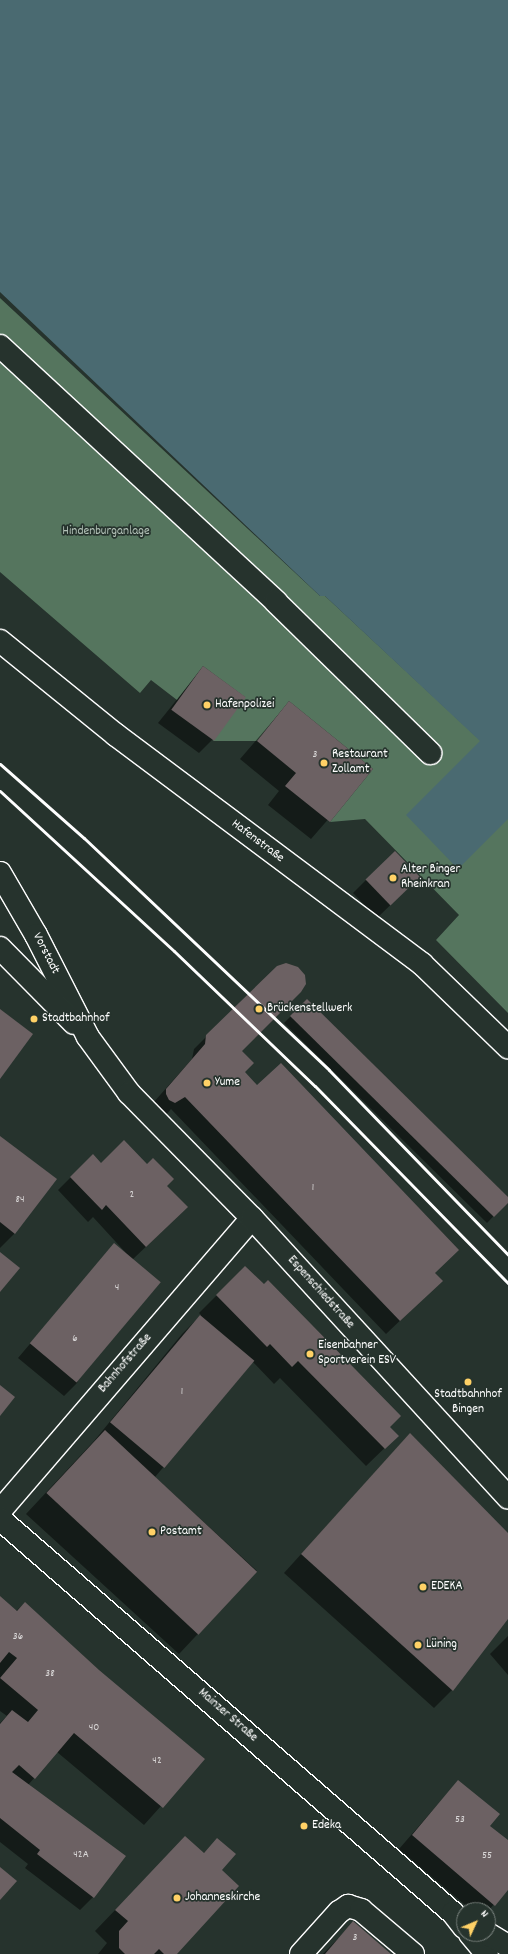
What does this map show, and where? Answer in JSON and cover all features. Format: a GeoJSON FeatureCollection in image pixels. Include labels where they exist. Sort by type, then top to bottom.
{"type":"FeatureCollection","features":[{"type":"Feature","properties":{"kind":"street"},"geometry":{"type":"LineString","coordinates":[[0,346],[276,602],[430,753]]}},
{"type":"Feature","properties":{"kind":"street","name":"Hafenstraße"},"geometry":{"type":"LineString","coordinates":[[0,641],[116,735],[422,964],[508,1048]]}},
{"type":"Feature","properties":{"kind":"street","name":"Vorstadt"},"geometry":{"type":"LineString","coordinates":[[0,873],[36,935],[88,1037]]}},
{"type":"Feature","properties":{"kind":"street","name":"Vorstadt"},"geometry":{"type":"LineString","coordinates":[[0,948],[88,1037],[129,1093]]}},
{"type":"Feature","properties":{"kind":"street","name":"Espenschiedstraße"},"geometry":{"type":"LineString","coordinates":[[129,1093],[252,1218],[508,1497]]}},
{"type":"Feature","properties":{"kind":"street","name":"Bahnhofstraße"},"geometry":{"type":"LineString","coordinates":[[0,1511],[252,1218]]}},
{"type":"Feature","properties":{"kind":"street","name":"Mainzer Straße"},"geometry":{"type":"LineString","coordinates":[[0,1519],[456,1917]]}},
{"type":"Feature","properties":{"kind":"street"},"geometry":{"type":"LineString","coordinates":[[301,1954],[339,1912],[348,1906],[362,1910],[413,1954]]}},
{"type":"Feature","properties":{"kind":"street"},"geometry":{"type":"LineString","coordinates":[[496,1939],[508,1946]]}},
{"type":"Feature","properties":{"kind":"street"},"geometry":{"type":"LineString","coordinates":[[477,1942],[487,1954]]}},
{"type":"Feature","properties":{"kind":"green space","name":"Hindenburganlage"},"geometry":{"type":"Polygon","coordinates":[[[0,298],[320,596],[325,596],[508,766],[508,1013],[436,940],[459,915],[365,819],[330,822],[373,769],[289,701],[257,741],[213,741],[245,697],[203,666],[177,700],[151,680],[140,693],[0,572],[0,298]]]}},
{"type":"Feature","properties":{"kind":"water"},"geometry":{"type":"Polygon","coordinates":[[[0,0],[508,0],[508,819],[458,869],[406,815],[480,741],[325,596],[320,596],[0,292],[0,0]]]}},
{"type":"Feature","properties":{"kind":"building","name":"Hafenpolizei"},"geometry":{"type":"Polygon","coordinates":[[[203,666],[246,697],[214,741],[171,710],[203,666]]]}},
{"type":"Feature","properties":{"kind":"building"},"geometry":{"type":"Polygon","coordinates":[[[289,701],[373,769],[330,822],[285,786],[296,773],[257,741],[289,701]]]}},
{"type":"Feature","properties":{"kind":"building","name":"Alter Binger Rheinkran"},"geometry":{"type":"Polygon","coordinates":[[[395,851],[420,877],[391,905],[366,879],[395,851]]]}},
{"type":"Feature","properties":{"kind":"building"},"geometry":{"type":"Polygon","coordinates":[[[286,963],[298,967],[305,975],[306,984],[301,992],[242,1051],[254,1063],[245,1072],[257,1085],[281,1063],[459,1250],[435,1273],[443,1281],[400,1321],[185,1097],[175,1103],[169,1100],[166,1094],[166,1089],[205,1044],[206,1035],[277,966],[286,963]]]}},
{"type":"Feature","properties":{"kind":"building"},"geometry":{"type":"Polygon","coordinates":[[[307,999],[508,1197],[508,1203],[494,1217],[290,1016],[307,999]]]}},
{"type":"Feature","properties":{"kind":"building"},"geometry":{"type":"Polygon","coordinates":[[[0,1009],[33,1034],[0,1079],[0,1009]]]}},
{"type":"Feature","properties":{"kind":"building"},"geometry":{"type":"Polygon","coordinates":[[[0,1136],[57,1179],[15,1234],[0,1222],[0,1136]]]}},
{"type":"Feature","properties":{"kind":"building"},"geometry":{"type":"Polygon","coordinates":[[[124,1140],[147,1164],[153,1158],[174,1179],[167,1186],[188,1207],[146,1247],[106,1205],[102,1210],[70,1177],[93,1154],[101,1163],[124,1140]]]}},
{"type":"Feature","properties":{"kind":"building"},"geometry":{"type":"Polygon","coordinates":[[[114,1243],[161,1282],[77,1383],[30,1343],[114,1243]]]}},
{"type":"Feature","properties":{"kind":"building"},"geometry":{"type":"Polygon","coordinates":[[[0,1252],[20,1268],[0,1292],[0,1252]]]}},
{"type":"Feature","properties":{"kind":"building","name":"Eisenbahner Sportverein ESV"},"geometry":{"type":"Polygon","coordinates":[[[245,1266],[264,1284],[268,1280],[401,1416],[390,1427],[399,1436],[385,1449],[298,1361],[292,1367],[270,1344],[267,1347],[216,1295],[245,1266]]]}},
{"type":"Feature","properties":{"kind":"building"},"geometry":{"type":"Polygon","coordinates":[[[200,1315],[254,1361],[164,1468],[110,1422],[200,1315]]]}},
{"type":"Feature","properties":{"kind":"building"},"geometry":{"type":"Polygon","coordinates":[[[0,1385],[15,1397],[0,1416],[0,1385]]]}},
{"type":"Feature","properties":{"kind":"building","name":"Postamt"},"geometry":{"type":"Polygon","coordinates":[[[105,1430],[257,1572],[198,1635],[46,1493],[105,1430]]]}},
{"type":"Feature","properties":{"kind":"building","name":"EDEKA"},"geometry":{"type":"Polygon","coordinates":[[[410,1433],[508,1533],[508,1619],[453,1691],[301,1554],[410,1433]]]}},
{"type":"Feature","properties":{"kind":"building"},"geometry":{"type":"Polygon","coordinates":[[[0,1596],[17,1611],[25,1602],[99,1670],[205,1759],[163,1808],[74,1733],[35,1779],[19,1765],[12,1772],[126,1856],[94,1898],[37,1854],[40,1850],[0,1818],[0,1724],[12,1710],[28,1722],[38,1710],[0,1678],[17,1658],[9,1652],[0,1663],[0,1596]]]}},
{"type":"Feature","properties":{"kind":"building"},"geometry":{"type":"Polygon","coordinates":[[[458,1780],[500,1814],[490,1826],[508,1840],[508,1890],[496,1905],[496,1902],[490,1902],[412,1835],[458,1780]]]}},
{"type":"Feature","properties":{"kind":"building","name":"Johanneskirche"},"geometry":{"type":"Polygon","coordinates":[[[185,1836],[204,1853],[217,1838],[236,1854],[222,1870],[239,1886],[177,1954],[164,1954],[159,1949],[154,1954],[125,1954],[119,1948],[119,1931],[128,1921],[115,1910],[185,1836]]]}},
{"type":"Feature","properties":{"kind":"building"},"geometry":{"type":"Polygon","coordinates":[[[0,1867],[17,1881],[0,1900],[0,1867]]]}},
{"type":"Feature","properties":{"kind":"building"},"geometry":{"type":"Polygon","coordinates":[[[353,1921],[391,1954],[325,1954],[353,1921]]]}},
{"type":"Feature","properties":{"kind":"railway"},"geometry":{"type":"LineString","coordinates":[[0,764],[84,838],[329,1070],[508,1255]]}},
{"type":"Feature","properties":{"kind":"railway"},"geometry":{"type":"LineString","coordinates":[[0,791],[174,951],[315,1086],[508,1283]]}},
{"type":"Feature","properties":{"kind":"place","name":"Hafenpolizei"},"geometry":{"type":"Point","coordinates":[207,705]}},
{"type":"Feature","properties":{"kind":"place","name":"Restaurant Zollamt"},"geometry":{"type":"Point","coordinates":[324,763]}},
{"type":"Feature","properties":{"kind":"place","name":"Alter Binger Rheinkran"},"geometry":{"type":"Point","coordinates":[393,878]}},
{"type":"Feature","properties":{"kind":"place","name":"Brückenstellwerk"},"geometry":{"type":"Point","coordinates":[259,1009]}},
{"type":"Feature","properties":{"kind":"place","name":"Stadtbahnhof"},"geometry":{"type":"Point","coordinates":[34,1019]}},
{"type":"Feature","properties":{"kind":"place","name":"Yume"},"geometry":{"type":"Point","coordinates":[207,1083]}},
{"type":"Feature","properties":{"kind":"place","name":"Eisenbahner Sportverein ESV"},"geometry":{"type":"Point","coordinates":[310,1354]}},
{"type":"Feature","properties":{"kind":"place","name":"Stadtbahnhof Bingen"},"geometry":{"type":"Point","coordinates":[468,1382]}},
{"type":"Feature","properties":{"kind":"place","name":"Postamt"},"geometry":{"type":"Point","coordinates":[152,1532]}},
{"type":"Feature","properties":{"kind":"place","name":"EDEKA"},"geometry":{"type":"Point","coordinates":[423,1587]}},
{"type":"Feature","properties":{"kind":"place","name":"Lüning"},"geometry":{"type":"Point","coordinates":[418,1645]}},
{"type":"Feature","properties":{"kind":"place","name":"Edeka"},"geometry":{"type":"Point","coordinates":[304,1826]}},
{"type":"Feature","properties":{"kind":"place","name":"Johanneskirche"},"geometry":{"type":"Point","coordinates":[177,1898]}}]}
